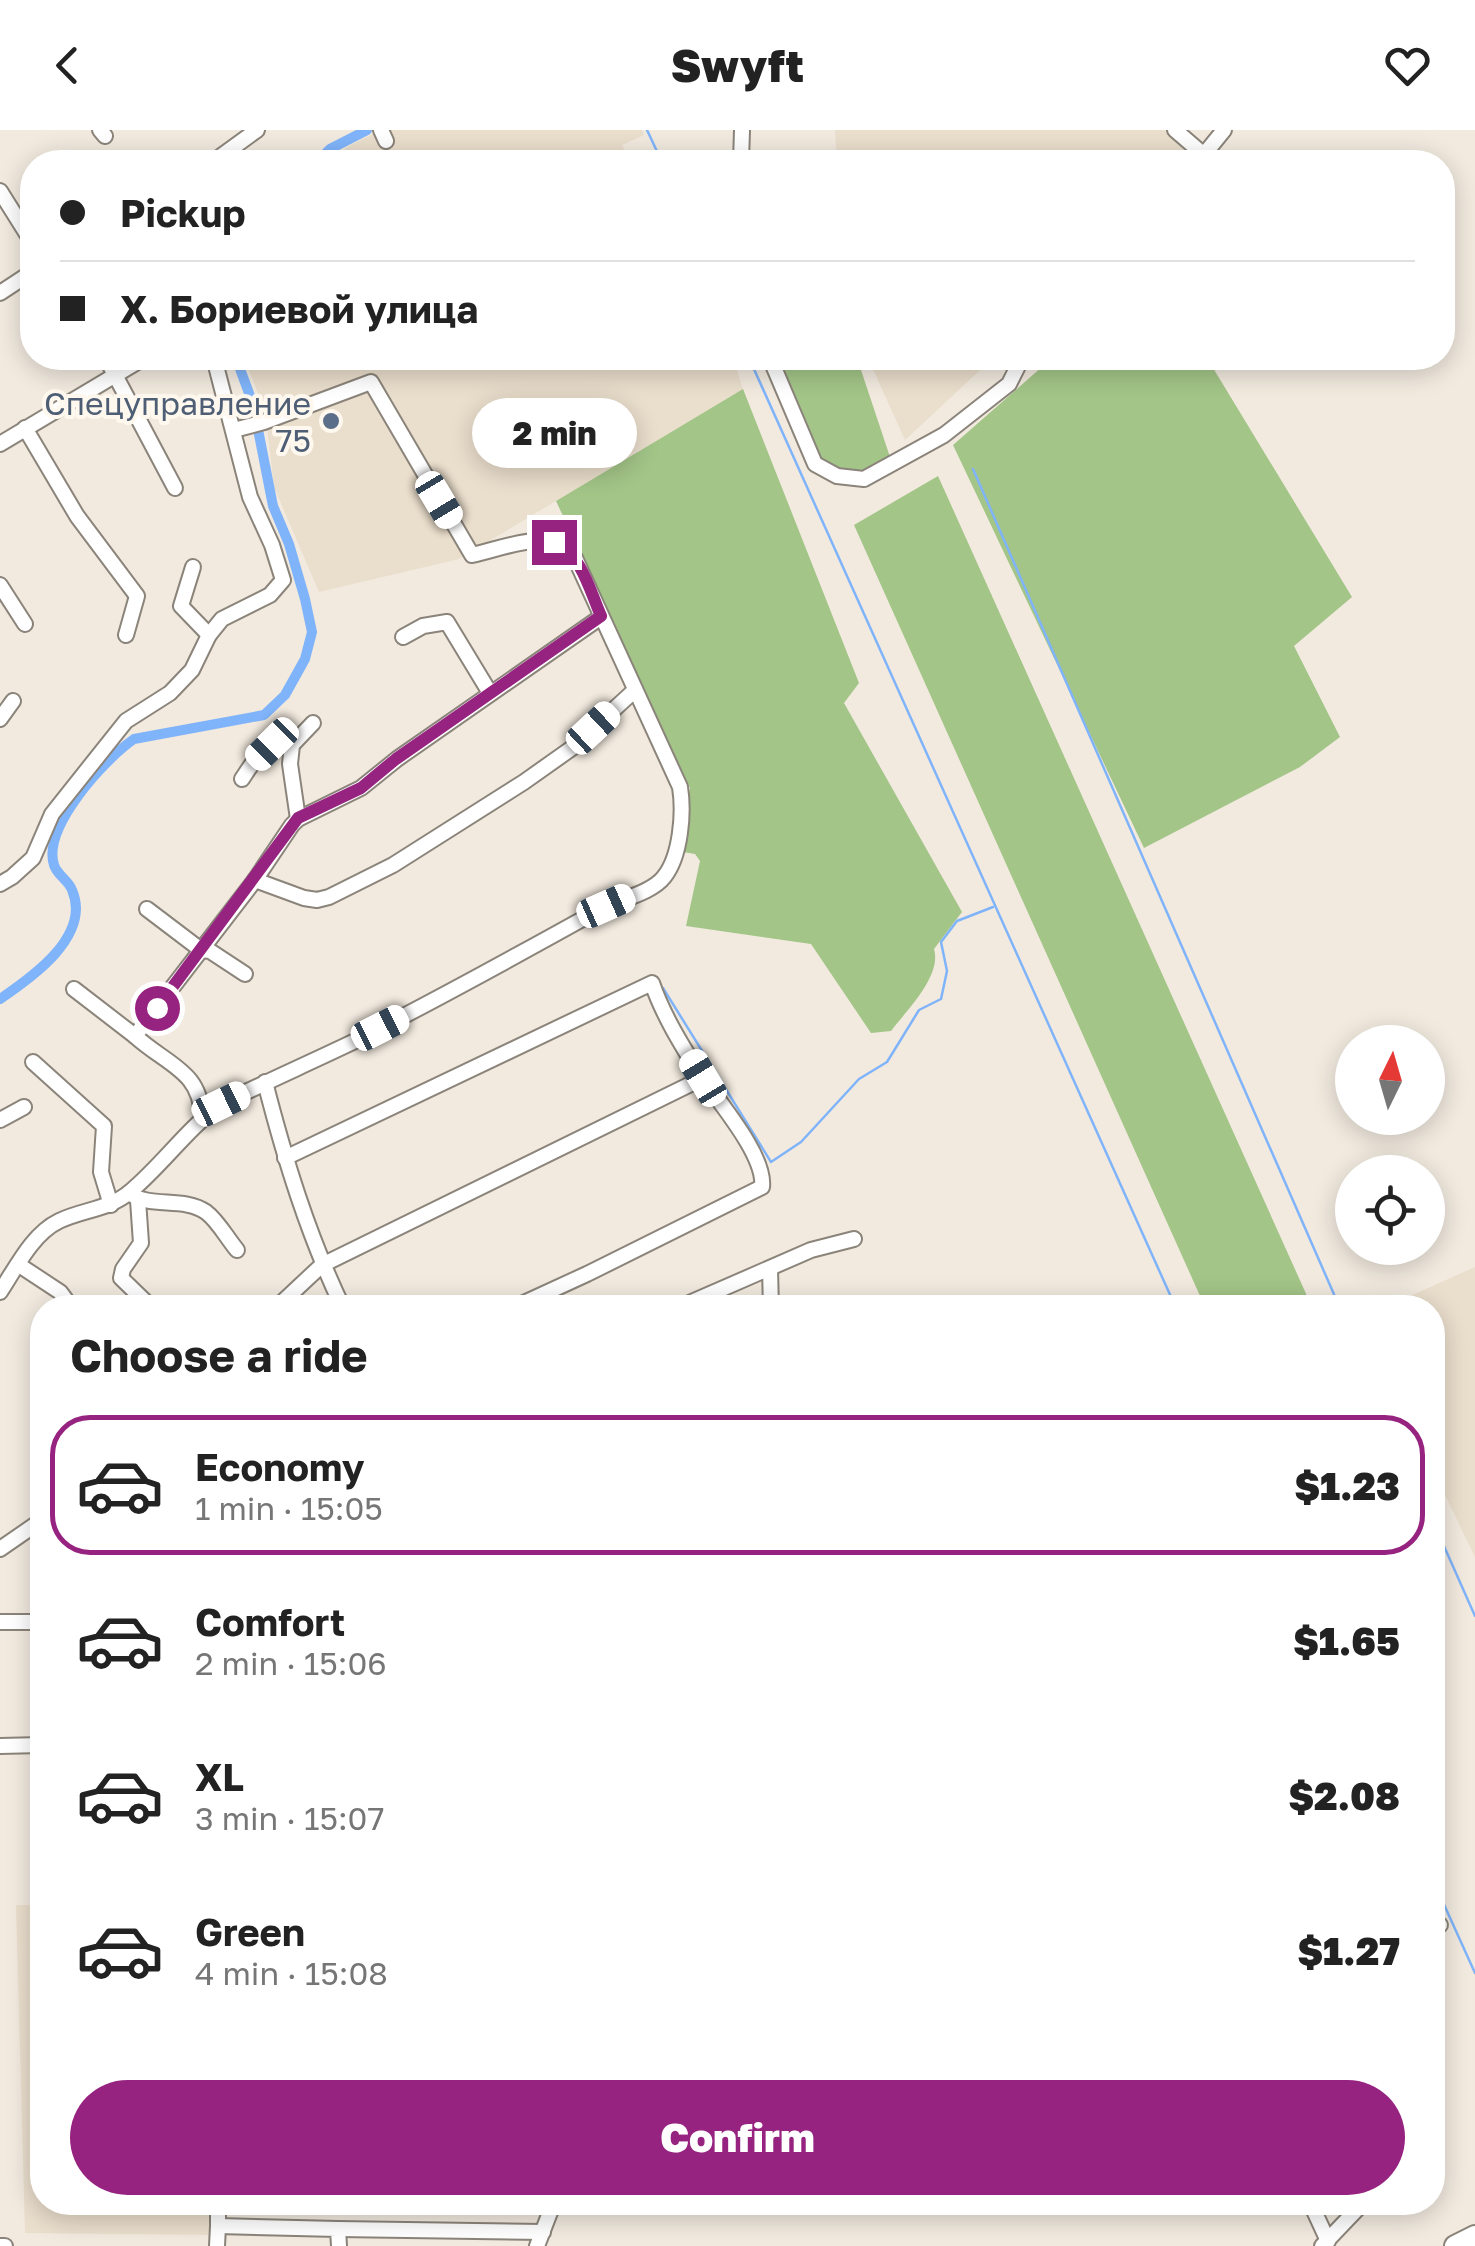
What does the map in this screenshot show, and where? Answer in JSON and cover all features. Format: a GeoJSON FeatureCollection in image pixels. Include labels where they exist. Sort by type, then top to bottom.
{"type":"FeatureCollection","features":[{"type":"Feature","properties":{"kind":"street"},"geometry":{"type":"LineString","coordinates":[[1175,130],[1193,150]]}},
{"type":"Feature","properties":{"kind":"street"},"geometry":{"type":"LineString","coordinates":[[1208,150],[1224,130]]}},
{"type":"Feature","properties":{"kind":"street"},"geometry":{"type":"LineString","coordinates":[[228,150],[250,132]]}},
{"type":"Feature","properties":{"kind":"street"},"geometry":{"type":"LineString","coordinates":[[0,192],[20,223]]}},
{"type":"Feature","properties":{"kind":"street"},"geometry":{"type":"LineString","coordinates":[[114,370],[175,488]]}},
{"type":"Feature","properties":{"kind":"street"},"geometry":{"type":"LineString","coordinates":[[0,444],[125,370]]}},
{"type":"Feature","properties":{"kind":"street"},"geometry":{"type":"LineString","coordinates":[[0,884],[32,858],[52,814],[126,721],[170,693],[192,670],[208,635],[222,619],[270,595],[283,580],[250,497],[241,428],[219,370]]}},
{"type":"Feature","properties":{"kind":"street"},"geometry":{"type":"LineString","coordinates":[[775,370],[816,464],[837,476],[864,479],[944,435],[1009,384],[1016,370]]}},
{"type":"Feature","properties":{"kind":"street"},"geometry":{"type":"LineString","coordinates":[[0,1292],[10,1270],[48,1228],[62,1219],[134,1196],[202,1118],[221,1104],[418,1008],[606,906],[663,880],[674,856],[681,798],[676,779],[575,558],[566,547],[541,540],[472,556],[371,382],[241,428]]}},
{"type":"Feature","properties":{"kind":"street"},"geometry":{"type":"LineString","coordinates":[[25,428],[77,516],[136,596],[126,635]]}},
{"type":"Feature","properties":{"kind":"street"},"geometry":{"type":"LineString","coordinates":[[193,568],[181,606],[208,635]]}},
{"type":"Feature","properties":{"kind":"street"},"geometry":{"type":"LineString","coordinates":[[0,584],[25,624]]}},
{"type":"Feature","properties":{"kind":"street"},"geometry":{"type":"LineString","coordinates":[[135,1036],[298,818],[361,788],[601,616]]}},
{"type":"Feature","properties":{"kind":"street"},"geometry":{"type":"LineString","coordinates":[[402,637],[423,626],[448,622],[490,693]]}},
{"type":"Feature","properties":{"kind":"street"},"geometry":{"type":"LineString","coordinates":[[254,880],[317,900],[361,881],[572,748],[635,690]]}},
{"type":"Feature","properties":{"kind":"street"},"geometry":{"type":"LineString","coordinates":[[0,719],[14,701]]}},
{"type":"Feature","properties":{"kind":"street"},"geometry":{"type":"LineString","coordinates":[[298,818],[290,764],[292,745],[313,723]]}},
{"type":"Feature","properties":{"kind":"street"},"geometry":{"type":"LineString","coordinates":[[242,779],[272,744],[282,741],[292,745]]}},
{"type":"Feature","properties":{"kind":"street"},"geometry":{"type":"LineString","coordinates":[[147,909],[201,950],[210,951],[245,974]]}},
{"type":"Feature","properties":{"kind":"street"},"geometry":{"type":"LineString","coordinates":[[284,1158],[652,983],[662,1010],[762,1173],[762,1187],[541,1295]]}},
{"type":"Feature","properties":{"kind":"street"},"geometry":{"type":"LineString","coordinates":[[74,989],[158,1057],[192,1078],[202,1101],[202,1118]]}},
{"type":"Feature","properties":{"kind":"street"},"geometry":{"type":"LineString","coordinates":[[33,1062],[104,1126],[101,1172],[111,1205]]}},
{"type":"Feature","properties":{"kind":"street"},"geometry":{"type":"LineString","coordinates":[[290,1295],[322,1265],[703,1078]]}},
{"type":"Feature","properties":{"kind":"street"},"geometry":{"type":"LineString","coordinates":[[265,1082],[284,1158],[337,1295]]}},
{"type":"Feature","properties":{"kind":"street"},"geometry":{"type":"LineString","coordinates":[[0,1120],[24,1107]]}},
{"type":"Feature","properties":{"kind":"street"},"geometry":{"type":"LineString","coordinates":[[134,1196],[202,1209],[237,1250]]}},
{"type":"Feature","properties":{"kind":"street"},"geometry":{"type":"LineString","coordinates":[[134,1196],[141,1243],[121,1278],[139,1295]]}},
{"type":"Feature","properties":{"kind":"street"},"geometry":{"type":"LineString","coordinates":[[709,1295],[811,1250],[854,1239]]}},
{"type":"Feature","properties":{"kind":"street"},"geometry":{"type":"LineString","coordinates":[[770,1269],[771,1295]]}},
{"type":"Feature","properties":{"kind":"street"},"geometry":{"type":"LineString","coordinates":[[10,1270],[62,1295]]}},
{"type":"Feature","properties":{"kind":"street"},"geometry":{"type":"LineString","coordinates":[[0,1549],[30,1528]]}},
{"type":"Feature","properties":{"kind":"street"},"geometry":{"type":"LineString","coordinates":[[0,1622],[30,1622]]}},
{"type":"Feature","properties":{"kind":"street"},"geometry":{"type":"LineString","coordinates":[[0,1746],[30,1745]]}},
{"type":"Feature","properties":{"kind":"street"},"geometry":{"type":"LineString","coordinates":[[218,2215],[218,2246]]}},
{"type":"Feature","properties":{"kind":"street"},"geometry":{"type":"LineString","coordinates":[[218,2226],[540,2239],[549,2215]]}},
{"type":"Feature","properties":{"kind":"street"},"geometry":{"type":"LineString","coordinates":[[1315,2215],[1325,2243],[1352,2215]]}},
{"type":"Feature","properties":{"kind":"street"},"geometry":{"type":"LineString","coordinates":[[338,2229],[339,2246]]}},
{"type":"Feature","properties":{"kind":"shaded area"},"geometry":{"type":"Polygon","coordinates":[[[381,130],[642,130],[644,135],[622,145],[624,150],[344,150],[381,130]]]}},
{"type":"Feature","properties":{"kind":"shaded area"},"geometry":{"type":"Polygon","coordinates":[[[835,130],[1169,130],[1188,150],[836,150],[835,130]]]}},
{"type":"Feature","properties":{"kind":"shaded area"},"geometry":{"type":"Polygon","coordinates":[[[249,370],[737,370],[743,389],[459,559],[319,592],[274,487],[265,411],[249,370]]]}},
{"type":"Feature","properties":{"kind":"shaded area"},"geometry":{"type":"Polygon","coordinates":[[[873,370],[980,370],[905,440],[873,370]]]}},
{"type":"Feature","properties":{"kind":"shaded area"},"geometry":{"type":"Polygon","coordinates":[[[1475,1267],[1475,1557],[1445,1495],[1445,1295],[1413,1295],[1475,1267]]]}},
{"type":"Feature","properties":{"kind":"shaded area"},"geometry":{"type":"Polygon","coordinates":[[[16,1905],[30,1905],[30,2215],[210,2215],[210,2235],[25,2233],[16,1905]]]}},
{"type":"Feature","properties":{"kind":"green space"},"geometry":{"type":"Polygon","coordinates":[[[782,370],[861,370],[892,463],[857,474],[821,462],[782,370]]]}},
{"type":"Feature","properties":{"kind":"green space"},"geometry":{"type":"Polygon","coordinates":[[[1038,370],[1214,370],[1352,597],[1294,646],[1340,737],[1300,767],[1144,848],[953,445],[1038,370]]]}},
{"type":"Feature","properties":{"kind":"green space"},"geometry":{"type":"Polygon","coordinates":[[[743,389],[859,683],[844,703],[962,912],[934,949],[928,981],[891,1031],[871,1033],[811,944],[686,926],[700,861],[695,854],[677,851],[690,788],[556,501],[743,389]]]}},
{"type":"Feature","properties":{"kind":"green space"},"geometry":{"type":"Polygon","coordinates":[[[938,476],[1307,1295],[1200,1295],[854,525],[938,476]]]}},
{"type":"Feature","properties":{"kind":"waterway"},"geometry":{"type":"LineString","coordinates":[[329,150],[367,130]]}},
{"type":"Feature","properties":{"kind":"waterway"},"geometry":{"type":"LineString","coordinates":[[647,130],[656,150]]}},
{"type":"Feature","properties":{"kind":"waterway"},"geometry":{"type":"LineString","coordinates":[[0,999],[55,954],[74,923],[72,890],[54,865],[53,849],[66,814],[93,778],[134,739],[264,715],[285,695],[305,659],[312,632],[305,599],[273,506],[253,404],[240,370]]}},
{"type":"Feature","properties":{"kind":"waterway"},"geometry":{"type":"LineString","coordinates":[[754,370],[1170,1295]]}},
{"type":"Feature","properties":{"kind":"waterway"},"geometry":{"type":"LineString","coordinates":[[973,469],[1334,1295]]}},
{"type":"Feature","properties":{"kind":"waterway"},"geometry":{"type":"LineString","coordinates":[[663,988],[771,1162],[801,1142],[859,1079],[887,1062],[919,1010],[941,999],[947,971],[941,942],[957,921],[993,907]]}},
{"type":"Feature","properties":{"kind":"waterway"},"geometry":{"type":"LineString","coordinates":[[1445,1548],[1475,1616]]}},
{"type":"Feature","properties":{"kind":"waterway"},"geometry":{"type":"LineString","coordinates":[[1445,1907],[1475,1973]]}},
{"type":"Feature","properties":{"kind":"place","name":"Спецуправление 75"},"geometry":{"type":"Point","coordinates":[331,421]}},
{"type":"Feature","properties":{"kind":"route"},"geometry":{"type":"LineString","coordinates":[[157,1008],[298,818],[361,788],[396,759],[601,616],[575,558],[566,547],[554,542]]}}]}
